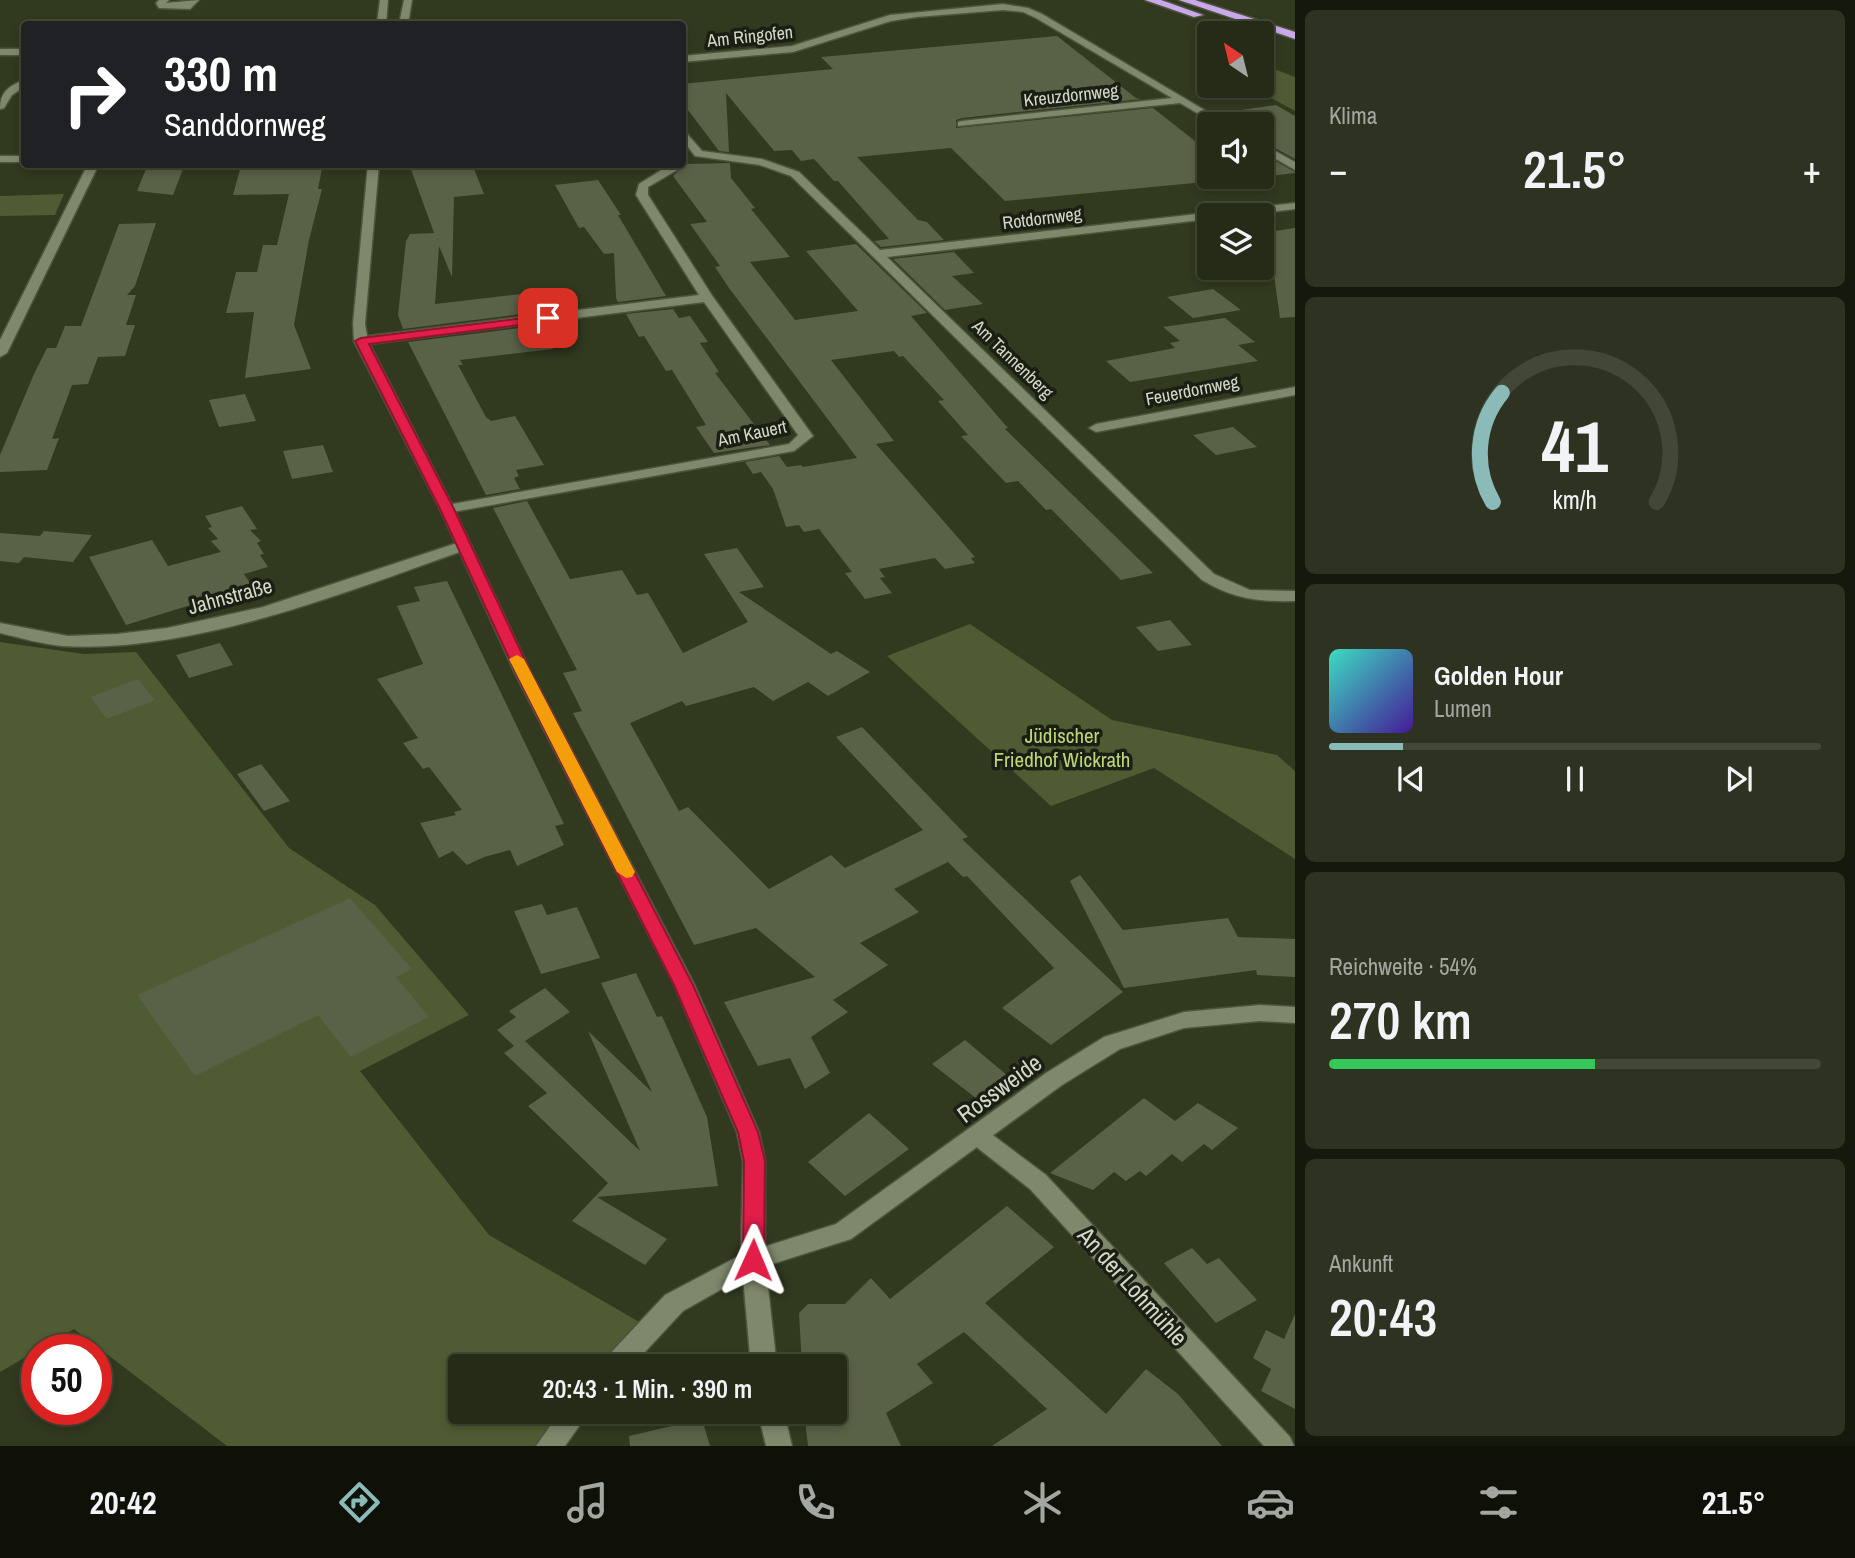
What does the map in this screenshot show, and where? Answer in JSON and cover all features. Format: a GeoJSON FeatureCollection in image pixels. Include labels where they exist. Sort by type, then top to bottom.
{"type":"FeatureCollection","features":[{"type":"Feature","properties":{"kind":"highway"},"geometry":{"type":"LineString","coordinates":[[1150,0],[1214,21]]}},
{"type":"Feature","properties":{"kind":"highway"},"geometry":{"type":"LineString","coordinates":[[1184,0],[1295,36]]}},
{"type":"Feature","properties":{"kind":"highway"},"geometry":{"type":"LineString","coordinates":[[1274,41],[1295,48]]}},
{"type":"Feature","properties":{"kind":"street"},"geometry":{"type":"LineString","coordinates":[[164,0],[162,6],[173,12],[190,6],[195,0]]}},
{"type":"Feature","properties":{"kind":"street"},"geometry":{"type":"LineString","coordinates":[[383,21],[384,0]]}},
{"type":"Feature","properties":{"kind":"street"},"geometry":{"type":"LineString","coordinates":[[404,21],[408,0]]}},
{"type":"Feature","properties":{"kind":"street","name":"Am Ringofen"},"geometry":{"type":"LineString","coordinates":[[686,59],[793,49],[890,18],[1003,7],[1025,9]]}},
{"type":"Feature","properties":{"kind":"street","name":"Kreuzdornweg"},"geometry":{"type":"LineString","coordinates":[[1025,9],[1203,112]]}},
{"type":"Feature","properties":{"kind":"street"},"geometry":{"type":"LineString","coordinates":[[0,52],[21,52]]}},
{"type":"Feature","properties":{"kind":"street"},"geometry":{"type":"LineString","coordinates":[[0,106],[8,93],[21,85]]}},
{"type":"Feature","properties":{"kind":"street","name":"Kreuzdornweg"},"geometry":{"type":"LineString","coordinates":[[962,124],[1183,100]]}},
{"type":"Feature","properties":{"kind":"street"},"geometry":{"type":"LineString","coordinates":[[686,136],[699,154]]}},
{"type":"Feature","properties":{"kind":"street","name":"Am Kauert"},"geometry":{"type":"LineString","coordinates":[[686,161],[699,154]]}},
{"type":"Feature","properties":{"kind":"street","name":"Am Tannenberg"},"geometry":{"type":"LineString","coordinates":[[699,154],[762,162],[795,174],[1208,577],[1232,592],[1257,597],[1295,596]]}},
{"type":"Feature","properties":{"kind":"street"},"geometry":{"type":"LineString","coordinates":[[1274,154],[1295,167]]}},
{"type":"Feature","properties":{"kind":"street"},"geometry":{"type":"LineString","coordinates":[[0,159],[21,159]]}},
{"type":"Feature","properties":{"kind":"street"},"geometry":{"type":"LineString","coordinates":[[0,353],[92,168]]}},
{"type":"Feature","properties":{"kind":"street"},"geometry":{"type":"LineString","coordinates":[[374,168],[359,324],[361,341],[447,509],[522,671],[684,985],[748,1132],[754,1161],[753,1260],[763,1354]]}},
{"type":"Feature","properties":{"kind":"street","name":"Am Kauert"},"geometry":{"type":"LineString","coordinates":[[447,509],[794,447],[806,436],[707,298],[642,195],[643,186],[674,168]]}},
{"type":"Feature","properties":{"kind":"street"},"geometry":{"type":"LineString","coordinates":[[1274,208],[1295,206]]}},
{"type":"Feature","properties":{"kind":"street","name":"Rotdornweg"},"geometry":{"type":"LineString","coordinates":[[878,254],[1197,217]]}},
{"type":"Feature","properties":{"kind":"street"},"geometry":{"type":"LineString","coordinates":[[361,341],[707,298]]}},
{"type":"Feature","properties":{"kind":"street","name":"Feuerdornweg"},"geometry":{"type":"LineString","coordinates":[[1096,428],[1295,391]]}},
{"type":"Feature","properties":{"kind":"street","name":"Jahnstraße"},"geometry":{"type":"LineString","coordinates":[[0,628],[64,642],[114,640],[187,630],[348,586],[463,547]]}},
{"type":"Feature","properties":{"kind":"street","name":"Rossweide"},"geometry":{"type":"LineString","coordinates":[[626,1354],[674,1303],[753,1260],[843,1232],[1054,1079],[1112,1043],[1184,1020],[1260,1013],[1295,1015]]}},
{"type":"Feature","properties":{"kind":"street","name":"An der Lohmühle"},"geometry":{"type":"LineString","coordinates":[[978,1136],[1038,1182],[1281,1446]]}},
{"type":"Feature","properties":{"kind":"street"},"geometry":{"type":"LineString","coordinates":[[550,1446],[567,1424]]}},
{"type":"Feature","properties":{"kind":"street"},"geometry":{"type":"LineString","coordinates":[[774,1424],[779,1446]]}},
{"type":"Feature","properties":{"kind":"green space"},"geometry":{"type":"Polygon","coordinates":[[[1274,70],[1295,77],[1295,111],[1271,98],[1274,98],[1274,70]]]}},
{"type":"Feature","properties":{"kind":"green space"},"geometry":{"type":"Polygon","coordinates":[[[64,194],[55,215],[0,216],[0,196],[64,194]]]}},
{"type":"Feature","properties":{"kind":"green space","name":"Jüdischer Friedhof Wickrath"},"geometry":{"type":"Polygon","coordinates":[[[970,624],[1112,720],[1277,755],[1295,771],[1295,859],[1154,768],[1051,806],[887,656],[970,624]]]}},
{"type":"Feature","properties":{"kind":"green space"},"geometry":{"type":"Polygon","coordinates":[[[0,642],[84,654],[136,652],[289,848],[375,905],[469,1015],[360,1071],[489,1235],[641,1323],[615,1354],[448,1354],[448,1424],[556,1424],[537,1446],[227,1446],[112,1358],[112,1334],[81,1334],[74,1329],[65,1334],[21,1334],[21,1360],[0,1372],[0,642]]]}},
{"type":"Feature","properties":{"kind":"building"},"geometry":{"type":"Polygon","coordinates":[[[1057,36],[1136,98],[1141,99],[962,118],[956,120],[956,128],[1153,108],[1197,143],[1197,183],[1005,201],[951,148],[857,157],[918,220],[927,222],[944,240],[881,247],[874,241],[889,239],[838,181],[834,181],[814,159],[801,161],[792,150],[774,151],[726,93],[729,152],[719,151],[686,107],[686,84],[833,69],[821,57],[1057,36]]]}},
{"type":"Feature","properties":{"kind":"building"},"geometry":{"type":"Polygon","coordinates":[[[1276,105],[1295,116],[1295,159],[1274,148],[1274,112],[1228,112],[1276,105]]]}},
{"type":"Feature","properties":{"kind":"building"},"geometry":{"type":"Polygon","coordinates":[[[1274,161],[1295,172],[1274,176],[1274,161]]]}},
{"type":"Feature","properties":{"kind":"building"},"geometry":{"type":"Polygon","coordinates":[[[730,163],[731,178],[755,208],[751,209],[790,257],[750,262],[795,320],[858,311],[806,251],[856,244],[927,313],[911,316],[1008,428],[1005,429],[1153,573],[1121,580],[1051,509],[1046,510],[1018,481],[1006,483],[961,436],[968,435],[938,401],[944,400],[903,356],[899,357],[894,351],[831,360],[894,441],[876,444],[975,557],[971,558],[975,563],[945,569],[935,558],[879,569],[885,577],[880,578],[892,593],[865,599],[845,573],[852,572],[819,529],[804,532],[799,525],[786,527],[773,489],[761,472],[753,474],[745,462],[779,456],[787,467],[803,467],[857,458],[715,267],[720,266],[690,224],[707,222],[673,176],[682,168],[686,168],[686,164],[730,163]]]}},
{"type":"Feature","properties":{"kind":"building"},"geometry":{"type":"Polygon","coordinates":[[[146,168],[183,168],[173,195],[137,191],[146,168]]]}},
{"type":"Feature","properties":{"kind":"building"},"geometry":{"type":"Polygon","coordinates":[[[240,168],[322,168],[318,189],[322,189],[309,240],[294,325],[311,369],[245,378],[254,312],[226,313],[236,272],[257,272],[263,245],[277,245],[289,194],[233,195],[240,168]]]}},
{"type":"Feature","properties":{"kind":"building"},"geometry":{"type":"Polygon","coordinates":[[[410,168],[474,168],[484,194],[454,197],[452,277],[439,246],[435,304],[529,293],[537,312],[403,329],[398,315],[406,241],[410,234],[434,233],[410,168]]]}},
{"type":"Feature","properties":{"kind":"building"},"geometry":{"type":"Polygon","coordinates":[[[598,180],[621,215],[618,215],[666,296],[618,302],[614,253],[604,254],[584,227],[579,228],[555,185],[598,180]]]}},
{"type":"Feature","properties":{"kind":"building"},"geometry":{"type":"Polygon","coordinates":[[[156,223],[135,286],[127,295],[136,295],[126,325],[135,325],[125,356],[98,357],[88,384],[72,385],[52,439],[59,438],[47,470],[0,472],[0,455],[34,374],[47,348],[56,348],[65,326],[81,326],[119,224],[156,223]]]}},
{"type":"Feature","properties":{"kind":"building"},"geometry":{"type":"Polygon","coordinates":[[[1295,228],[1295,317],[1280,318],[1274,275],[1274,231],[1295,228]]]}},
{"type":"Feature","properties":{"kind":"building"},"geometry":{"type":"Polygon","coordinates":[[[954,252],[974,273],[952,276],[983,304],[945,310],[893,259],[954,252]]]}},
{"type":"Feature","properties":{"kind":"building"},"geometry":{"type":"Polygon","coordinates":[[[1213,289],[1241,310],[1193,318],[1167,297],[1213,289]]]}},
{"type":"Feature","properties":{"kind":"building"},"geometry":{"type":"Polygon","coordinates":[[[673,309],[679,318],[690,316],[708,342],[700,343],[719,372],[715,373],[770,445],[714,453],[696,427],[706,425],[672,370],[666,371],[644,336],[639,337],[626,314],[673,309]]]}},
{"type":"Feature","properties":{"kind":"building"},"geometry":{"type":"Polygon","coordinates":[[[1225,318],[1255,342],[1238,345],[1258,361],[1130,382],[1106,361],[1175,348],[1170,343],[1180,341],[1163,327],[1225,318]]]}},
{"type":"Feature","properties":{"kind":"building"},"geometry":{"type":"Polygon","coordinates":[[[543,325],[553,349],[460,360],[463,365],[458,365],[486,417],[491,421],[515,416],[544,465],[516,470],[519,476],[514,478],[520,489],[486,495],[408,342],[543,325]]]}},
{"type":"Feature","properties":{"kind":"building"},"geometry":{"type":"Polygon","coordinates":[[[245,394],[256,421],[219,427],[209,400],[245,394]]]}},
{"type":"Feature","properties":{"kind":"building"},"geometry":{"type":"Polygon","coordinates":[[[1233,427],[1257,447],[1216,455],[1193,435],[1233,427]]]}},
{"type":"Feature","properties":{"kind":"building"},"geometry":{"type":"Polygon","coordinates":[[[323,445],[333,472],[292,479],[283,451],[323,445]]]}},
{"type":"Feature","properties":{"kind":"building"},"geometry":{"type":"Polygon","coordinates":[[[527,501],[570,579],[622,570],[637,595],[648,593],[683,653],[748,622],[704,554],[737,548],[764,587],[739,592],[831,654],[837,651],[870,672],[828,696],[808,682],[773,701],[754,687],[686,706],[682,701],[630,723],[679,811],[688,807],[769,889],[831,855],[845,868],[923,830],[836,737],[862,727],[968,837],[962,839],[1123,992],[1051,1045],[1002,1008],[1054,968],[967,876],[963,877],[948,862],[894,889],[919,912],[860,943],[888,965],[833,1000],[848,1012],[811,1037],[830,1073],[805,1089],[790,1058],[758,1066],[724,1002],[815,977],[756,928],[694,945],[573,713],[582,711],[563,673],[577,670],[493,508],[527,501]]]}},
{"type":"Feature","properties":{"kind":"building"},"geometry":{"type":"Polygon","coordinates":[[[242,506],[257,529],[250,530],[261,541],[257,543],[264,554],[260,555],[268,567],[244,574],[252,586],[126,625],[89,557],[152,540],[168,566],[221,552],[211,541],[218,539],[208,528],[212,527],[205,516],[242,506]]]}},
{"type":"Feature","properties":{"kind":"building"},"geometry":{"type":"Polygon","coordinates":[[[44,531],[92,535],[73,562],[24,557],[19,563],[0,561],[0,533],[40,536],[44,531]]]}},
{"type":"Feature","properties":{"kind":"building"},"geometry":{"type":"Polygon","coordinates":[[[447,581],[564,824],[555,826],[564,845],[517,866],[510,850],[467,865],[453,851],[439,858],[420,823],[456,815],[454,812],[462,810],[429,767],[423,769],[403,743],[418,738],[377,679],[423,664],[397,606],[420,601],[414,587],[447,581]]]}},
{"type":"Feature","properties":{"kind":"building"},"geometry":{"type":"Polygon","coordinates":[[[1170,620],[1192,645],[1158,651],[1136,627],[1170,620]]]}},
{"type":"Feature","properties":{"kind":"building"},"geometry":{"type":"Polygon","coordinates":[[[220,643],[233,665],[189,678],[176,655],[220,643]]]}},
{"type":"Feature","properties":{"kind":"building"},"geometry":{"type":"Polygon","coordinates":[[[138,679],[155,700],[107,719],[90,697],[138,679]]]}},
{"type":"Feature","properties":{"kind":"building"},"geometry":{"type":"Polygon","coordinates":[[[261,764],[290,801],[264,811],[237,774],[261,764]]]}},
{"type":"Feature","properties":{"kind":"building"},"geometry":{"type":"Polygon","coordinates":[[[1080,875],[1123,930],[1228,918],[1238,937],[1295,939],[1295,977],[1257,975],[1256,970],[1124,988],[1070,881],[1080,875]]]}},
{"type":"Feature","properties":{"kind":"building"},"geometry":{"type":"Polygon","coordinates":[[[350,898],[412,969],[396,977],[429,1017],[351,1057],[318,1015],[195,1076],[137,995],[350,898]]]}},
{"type":"Feature","properties":{"kind":"building"},"geometry":{"type":"Polygon","coordinates":[[[542,904],[547,915],[577,907],[600,958],[541,974],[514,911],[542,904]]]}},
{"type":"Feature","properties":{"kind":"building"},"geometry":{"type":"Polygon","coordinates":[[[636,973],[657,1017],[662,1016],[707,1117],[718,1186],[597,1197],[667,1239],[645,1265],[572,1221],[608,1183],[528,1106],[547,1093],[504,1053],[514,1046],[497,1030],[516,1017],[509,1011],[545,988],[570,1012],[525,1041],[640,1151],[588,1031],[652,1092],[601,983],[636,973]]]}},
{"type":"Feature","properties":{"kind":"building"},"geometry":{"type":"Polygon","coordinates":[[[965,1040],[1008,1076],[977,1099],[932,1064],[965,1040]]]}},
{"type":"Feature","properties":{"kind":"building"},"geometry":{"type":"Polygon","coordinates":[[[1144,1098],[1175,1121],[1198,1103],[1238,1128],[1212,1150],[1204,1144],[1182,1162],[1172,1154],[1146,1176],[1140,1171],[1126,1181],[1114,1172],[1093,1190],[1050,1173],[1144,1098]]]}},
{"type":"Feature","properties":{"kind":"building"},"geometry":{"type":"Polygon","coordinates":[[[869,1113],[909,1149],[845,1196],[808,1162],[869,1113]]]}},
{"type":"Feature","properties":{"kind":"building"},"geometry":{"type":"Polygon","coordinates":[[[1007,1206],[1054,1247],[985,1303],[1106,1414],[1146,1369],[1178,1394],[1222,1446],[992,1446],[1047,1409],[964,1332],[917,1364],[933,1383],[886,1413],[901,1446],[808,1446],[805,1424],[847,1424],[847,1354],[801,1354],[799,1313],[808,1304],[845,1304],[871,1278],[890,1299],[1007,1206]]]}},
{"type":"Feature","properties":{"kind":"building"},"geometry":{"type":"Polygon","coordinates":[[[1192,1248],[1207,1264],[1219,1258],[1257,1300],[1216,1323],[1164,1263],[1192,1248]]]}},
{"type":"Feature","properties":{"kind":"building"},"geometry":{"type":"Polygon","coordinates":[[[1295,1314],[1295,1409],[1261,1391],[1271,1369],[1253,1358],[1266,1330],[1284,1339],[1295,1314]]]}},
{"type":"Feature","properties":{"kind":"building"},"geometry":{"type":"Polygon","coordinates":[[[681,1424],[703,1424],[710,1446],[630,1446],[629,1436],[681,1424]]]}},
{"type":"Feature","properties":{"kind":"slow traffic"},"geometry":{"type":"LineString","coordinates":[[517,659],[626,872]]}},
{"type":"Feature","properties":{"kind":"route"},"geometry":{"type":"LineString","coordinates":[[548,318],[361,341],[447,509],[522,671],[684,985],[748,1132],[754,1161],[753,1260]]}}]}
